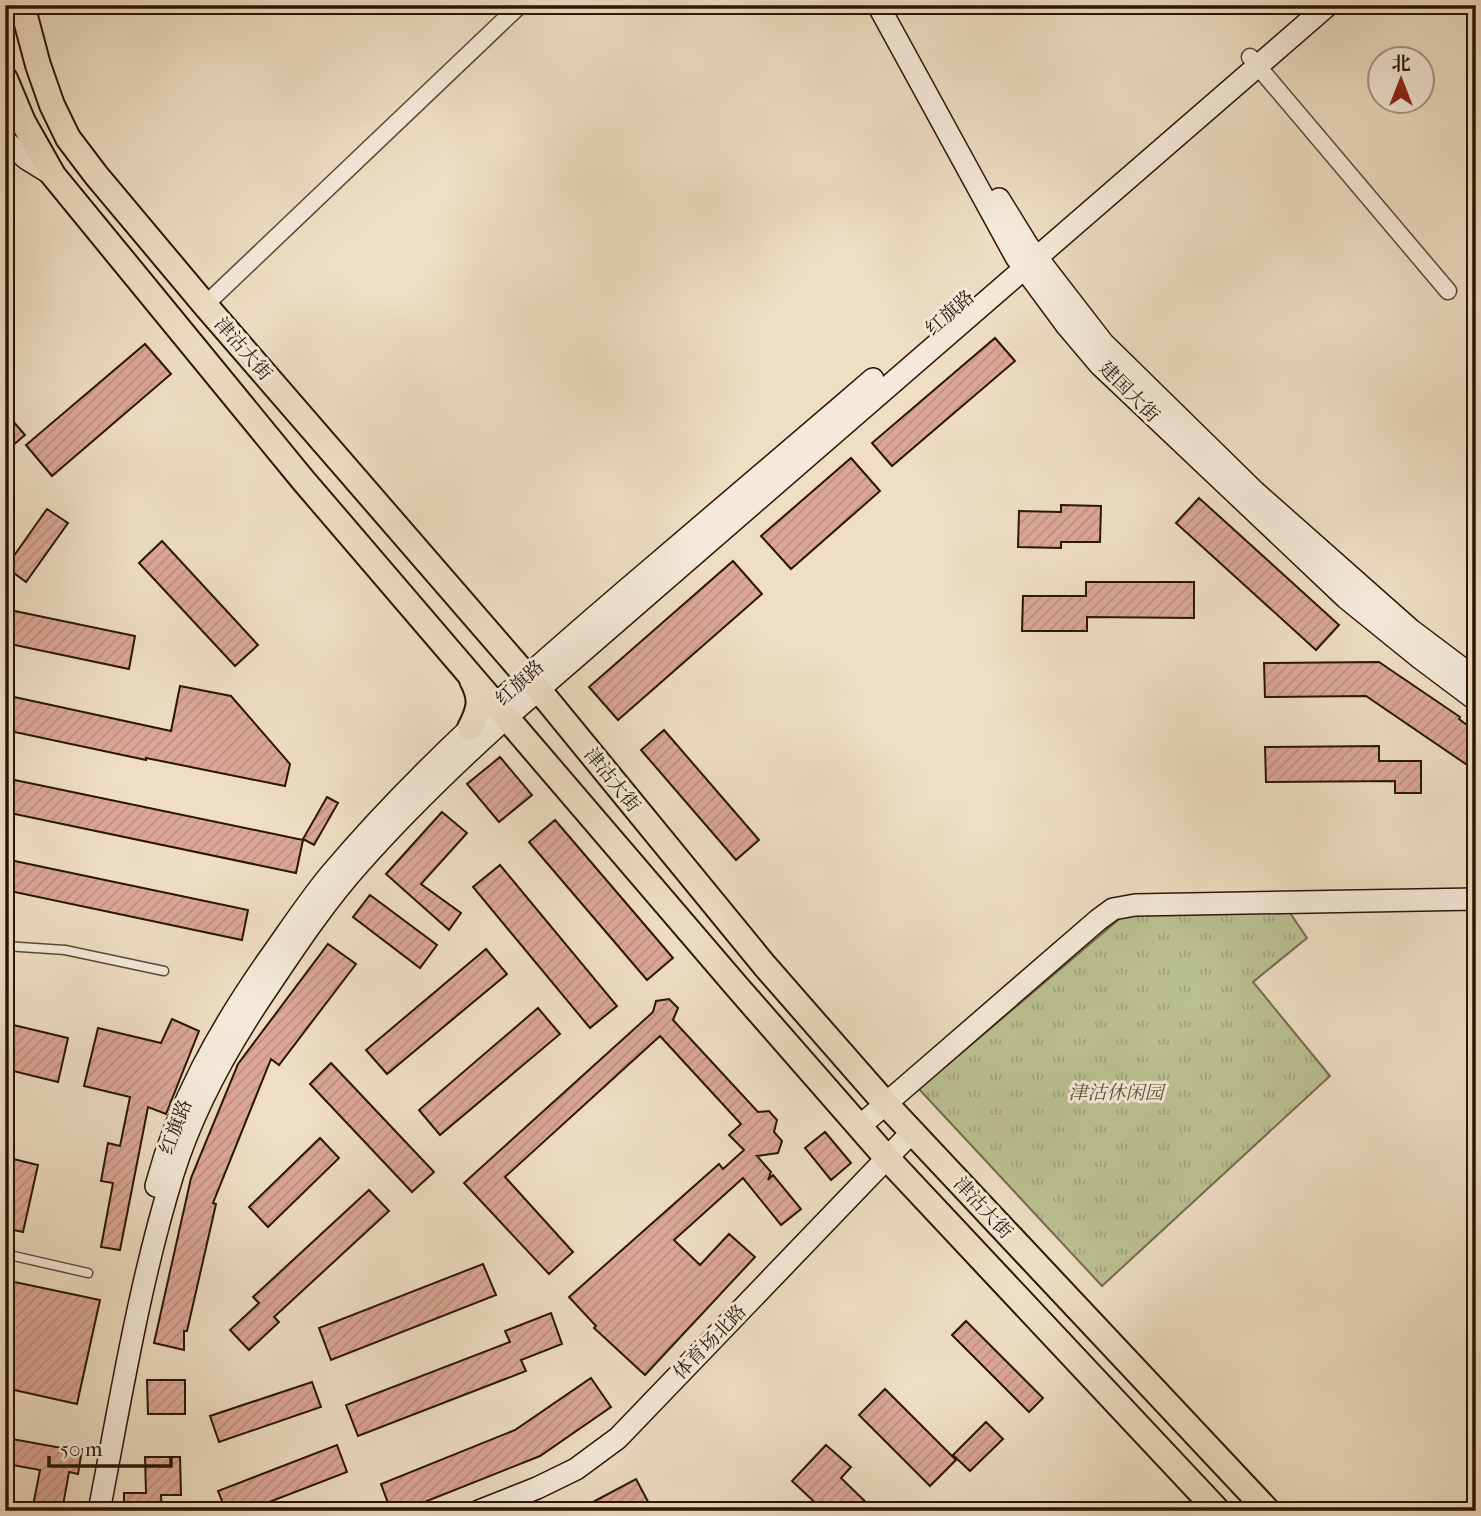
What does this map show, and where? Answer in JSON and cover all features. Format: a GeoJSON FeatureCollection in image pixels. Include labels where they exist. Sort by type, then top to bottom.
{"type":"FeatureCollection","features":[{"type":"Feature","properties":{"kind":"main road","name":"津沽大街"},"geometry":{"type":"LineString","coordinates":[[22,5],[38,65],[52,105],[68,138],[205,305],[499,644],[513,698],[739,989],[891,1162],[1219,1511]]}},
{"type":"Feature","properties":{"kind":"main road","name":"建国大街"},"geometry":{"type":"LineString","coordinates":[[878,5],[1068,327],[1100,365],[1346,598],[1476,700]]}},
{"type":"Feature","properties":{"kind":"main road","name":"建国大街"},"geometry":{"type":"LineString","coordinates":[[891,5],[1010,218],[1026,257],[1103,343],[1254,491],[1411,630],[1476,679]]}},
{"type":"Feature","properties":{"kind":"main road"},"geometry":{"type":"LineString","coordinates":[[1254,61],[1311,5]]}},
{"type":"Feature","properties":{"kind":"main road"},"geometry":{"type":"LineString","coordinates":[[1254,61],[1328,5]]}},
{"type":"Feature","properties":{"kind":"main road","name":"红旗路"},"geometry":{"type":"LineString","coordinates":[[87,1511],[129,1289],[164,1153],[182,1106],[225,1025],[327,878],[399,798],[1254,61]]}},
{"type":"Feature","properties":{"kind":"main road","name":"津沽大街"},"geometry":{"type":"LineString","coordinates":[[5,79],[23,122],[53,175],[303,480],[467,670],[513,698],[765,966],[916,1137],[1268,1511]]}},
{"type":"Feature","properties":{"kind":"main road"},"geometry":{"type":"LineString","coordinates":[[5,100],[23,122]]}},
{"type":"Feature","properties":{"kind":"main road"},"geometry":{"type":"LineString","coordinates":[[5,141],[53,175]]}},
{"type":"Feature","properties":{"kind":"main road"},"geometry":{"type":"LineString","coordinates":[[467,670],[480,702],[475,734]]}},
{"type":"Feature","properties":{"kind":"main road","name":"红旗路"},"geometry":{"type":"LineString","coordinates":[[99,1511],[142,1293],[173,1172],[217,1070],[250,1016],[326,905],[475,734]]}},
{"type":"Feature","properties":{"kind":"main road"},"geometry":{"type":"LineString","coordinates":[[860,1126],[1112,909],[1135,905],[1476,899]]}},
{"type":"Feature","properties":{"kind":"main road","name":"体育场北路"},"geometry":{"type":"LineString","coordinates":[[479,1511],[576,1469],[618,1438],[916,1137]]}},
{"type":"Feature","properties":{"kind":"main road","name":"体育场北路"},"geometry":{"type":"LineString","coordinates":[[510,1511],[534,1502],[590,1473],[631,1442],[891,1162]]}},
{"type":"Feature","properties":{"kind":"street"},"geometry":{"type":"LineString","coordinates":[[205,305],[520,5]]}},
{"type":"Feature","properties":{"kind":"street"},"geometry":{"type":"LineString","coordinates":[[1254,61],[1448,291]]}},
{"type":"Feature","properties":{"kind":"lane"},"geometry":{"type":"LineString","coordinates":[[5,946],[65,950],[164,971]]}},
{"type":"Feature","properties":{"kind":"lane"},"geometry":{"type":"LineString","coordinates":[[5,1254],[88,1273]]}},
{"type":"Feature","properties":{"kind":"green space","name":"津沽休闲园"},"geometry":{"type":"Polygon","coordinates":[[[1288,910],[1307,938],[1253,982],[1330,1076],[1102,1286],[919,1089],[1124,915],[1288,910]]]}},
{"type":"Feature","properties":{"kind":"building"},"geometry":{"type":"Polygon","coordinates":[[[995,338],[1015,361],[892,466],[872,443],[995,338]]]}},
{"type":"Feature","properties":{"kind":"building"},"geometry":{"type":"Polygon","coordinates":[[[145,344],[171,374],[52,476],[26,445],[145,344]]]}},
{"type":"Feature","properties":{"kind":"building"},"geometry":{"type":"Polygon","coordinates":[[[5,412],[25,435],[5,452],[5,412]]]}},
{"type":"Feature","properties":{"kind":"building"},"geometry":{"type":"Polygon","coordinates":[[[851,458],[880,491],[791,569],[761,536],[851,458]]]}},
{"type":"Feature","properties":{"kind":"building"},"geometry":{"type":"Polygon","coordinates":[[[1199,498],[1339,625],[1316,650],[1176,523],[1199,498]]]}},
{"type":"Feature","properties":{"kind":"building"},"geometry":{"type":"Polygon","coordinates":[[[1061,505],[1101,506],[1100,542],[1061,542],[1061,548],[1018,547],[1019,511],[1061,512],[1061,505]]]}},
{"type":"Feature","properties":{"kind":"building"},"geometry":{"type":"Polygon","coordinates":[[[47,509],[68,523],[26,582],[6,567],[47,509]]]}},
{"type":"Feature","properties":{"kind":"building"},"geometry":{"type":"Polygon","coordinates":[[[162,541],[258,645],[235,666],[139,563],[162,541]]]}},
{"type":"Feature","properties":{"kind":"building"},"geometry":{"type":"Polygon","coordinates":[[[733,561],[762,594],[618,720],[589,687],[733,561]]]}},
{"type":"Feature","properties":{"kind":"building"},"geometry":{"type":"Polygon","coordinates":[[[1086,582],[1194,582],[1194,618],[1087,617],[1087,631],[1022,631],[1023,596],[1086,596],[1086,582]]]}},
{"type":"Feature","properties":{"kind":"building"},"geometry":{"type":"Polygon","coordinates":[[[5,609],[135,636],[129,669],[5,643],[5,609]]]}},
{"type":"Feature","properties":{"kind":"building"},"geometry":{"type":"Polygon","coordinates":[[[1379,662],[1460,717],[1459,719],[1476,732],[1476,771],[1366,696],[1265,697],[1264,663],[1379,662]]]}},
{"type":"Feature","properties":{"kind":"building"},"geometry":{"type":"Polygon","coordinates":[[[180,686],[231,696],[290,764],[285,786],[5,730],[5,695],[171,731],[180,686]]]}},
{"type":"Feature","properties":{"kind":"building"},"geometry":{"type":"Polygon","coordinates":[[[664,730],[759,840],[736,860],[641,750],[664,730]]]}},
{"type":"Feature","properties":{"kind":"building"},"geometry":{"type":"Polygon","coordinates":[[[1379,746],[1379,761],[1421,761],[1421,793],[1395,793],[1395,781],[1266,782],[1265,747],[1379,746]]]}},
{"type":"Feature","properties":{"kind":"building"},"geometry":{"type":"Polygon","coordinates":[[[500,757],[532,795],[499,822],[467,784],[500,757]]]}},
{"type":"Feature","properties":{"kind":"building"},"geometry":{"type":"Polygon","coordinates":[[[5,778],[303,840],[296,873],[5,812],[5,778]]]}},
{"type":"Feature","properties":{"kind":"building"},"geometry":{"type":"Polygon","coordinates":[[[327,797],[338,803],[314,845],[303,839],[327,797]]]}},
{"type":"Feature","properties":{"kind":"building"},"geometry":{"type":"Polygon","coordinates":[[[442,812],[467,833],[421,884],[461,913],[449,930],[386,874],[442,812]]]}},
{"type":"Feature","properties":{"kind":"building"},"geometry":{"type":"Polygon","coordinates":[[[555,820],[673,958],[647,980],[529,842],[555,820]]]}},
{"type":"Feature","properties":{"kind":"building"},"geometry":{"type":"Polygon","coordinates":[[[5,859],[248,910],[242,940],[5,890],[5,859]]]}},
{"type":"Feature","properties":{"kind":"building"},"geometry":{"type":"Polygon","coordinates":[[[500,865],[617,1006],[590,1028],[473,887],[500,865]]]}},
{"type":"Feature","properties":{"kind":"building"},"geometry":{"type":"Polygon","coordinates":[[[370,895],[437,945],[420,968],[353,917],[370,895]]]}},
{"type":"Feature","properties":{"kind":"building"},"geometry":{"type":"Polygon","coordinates":[[[328,944],[356,964],[279,1065],[271,1059],[213,1203],[216,1204],[187,1331],[184,1331],[184,1350],[154,1343],[191,1178],[238,1064],[328,944]]]}},
{"type":"Feature","properties":{"kind":"building"},"geometry":{"type":"Polygon","coordinates":[[[486,949],[507,974],[387,1074],[366,1050],[486,949]]]}},
{"type":"Feature","properties":{"kind":"building"},"geometry":{"type":"Polygon","coordinates":[[[669,999],[678,1008],[673,1020],[758,1112],[769,1111],[777,1120],[774,1132],[782,1141],[778,1153],[757,1156],[771,1172],[768,1180],[773,1175],[801,1209],[781,1225],[743,1178],[674,1240],[700,1265],[729,1234],[755,1257],[645,1375],[594,1328],[596,1326],[569,1297],[719,1164],[723,1169],[744,1150],[729,1135],[741,1124],[660,1036],[505,1177],[573,1252],[549,1274],[464,1183],[653,1012],[656,1001],[669,999]]]}},
{"type":"Feature","properties":{"kind":"building"},"geometry":{"type":"Polygon","coordinates":[[[538,1008],[560,1034],[440,1135],[419,1110],[538,1008]]]}},
{"type":"Feature","properties":{"kind":"building"},"geometry":{"type":"Polygon","coordinates":[[[172,1019],[199,1031],[166,1114],[148,1107],[120,1250],[101,1247],[113,1183],[101,1181],[108,1143],[120,1146],[130,1097],[84,1086],[98,1028],[161,1043],[172,1019]]]}},
{"type":"Feature","properties":{"kind":"building"},"geometry":{"type":"Polygon","coordinates":[[[5,1023],[68,1038],[58,1082],[5,1069],[5,1023]]]}},
{"type":"Feature","properties":{"kind":"building"},"geometry":{"type":"Polygon","coordinates":[[[331,1063],[434,1172],[412,1192],[310,1084],[331,1063]]]}},
{"type":"Feature","properties":{"kind":"building"},"geometry":{"type":"Polygon","coordinates":[[[825,1132],[851,1163],[831,1180],[805,1148],[825,1132]]]}},
{"type":"Feature","properties":{"kind":"building"},"geometry":{"type":"Polygon","coordinates":[[[320,1138],[339,1158],[268,1227],[249,1207],[320,1138]]]}},
{"type":"Feature","properties":{"kind":"building"},"geometry":{"type":"Polygon","coordinates":[[[5,1157],[38,1165],[23,1232],[5,1228],[5,1157]]]}},
{"type":"Feature","properties":{"kind":"building"},"geometry":{"type":"Polygon","coordinates":[[[369,1190],[389,1211],[274,1317],[279,1322],[249,1350],[230,1330],[259,1303],[253,1297],[369,1190]]]}},
{"type":"Feature","properties":{"kind":"building"},"geometry":{"type":"Polygon","coordinates":[[[483,1264],[496,1295],[331,1360],[319,1328],[483,1264]]]}},
{"type":"Feature","properties":{"kind":"building"},"geometry":{"type":"Polygon","coordinates":[[[5,1280],[100,1300],[77,1404],[5,1388],[5,1280]]]}},
{"type":"Feature","properties":{"kind":"building"},"geometry":{"type":"Polygon","coordinates":[[[551,1313],[562,1344],[521,1360],[526,1371],[358,1436],[346,1405],[510,1342],[505,1331],[551,1313]]]}},
{"type":"Feature","properties":{"kind":"building"},"geometry":{"type":"Polygon","coordinates":[[[966,1321],[1043,1398],[1029,1412],[952,1335],[966,1321]]]}},
{"type":"Feature","properties":{"kind":"building"},"geometry":{"type":"Polygon","coordinates":[[[591,1378],[611,1407],[540,1456],[402,1511],[391,1511],[381,1484],[515,1430],[591,1378]]]}},
{"type":"Feature","properties":{"kind":"building"},"geometry":{"type":"Polygon","coordinates":[[[147,1380],[185,1380],[185,1414],[148,1414],[147,1380]]]}},
{"type":"Feature","properties":{"kind":"building"},"geometry":{"type":"Polygon","coordinates":[[[312,1382],[321,1407],[219,1442],[210,1416],[312,1382]]]}},
{"type":"Feature","properties":{"kind":"building"},"geometry":{"type":"Polygon","coordinates":[[[885,1389],[956,1460],[930,1486],[859,1415],[885,1389]]]}},
{"type":"Feature","properties":{"kind":"building"},"geometry":{"type":"Polygon","coordinates":[[[986,1422],[1003,1439],[970,1471],[953,1455],[986,1422]]]}},
{"type":"Feature","properties":{"kind":"building"},"geometry":{"type":"Polygon","coordinates":[[[12,1439],[67,1449],[82,1449],[78,1474],[69,1472],[62,1511],[32,1511],[40,1470],[7,1464],[12,1439]]]}},
{"type":"Feature","properties":{"kind":"building"},"geometry":{"type":"Polygon","coordinates":[[[337,1445],[347,1472],[246,1511],[226,1511],[218,1491],[337,1445]]]}},
{"type":"Feature","properties":{"kind":"building"},"geometry":{"type":"Polygon","coordinates":[[[826,1445],[851,1467],[841,1478],[875,1511],[824,1511],[792,1481],[826,1445]]]}},
{"type":"Feature","properties":{"kind":"building"},"geometry":{"type":"Polygon","coordinates":[[[145,1457],[180,1457],[181,1495],[161,1495],[162,1511],[124,1511],[124,1493],[146,1493],[145,1457]]]}},
{"type":"Feature","properties":{"kind":"building"},"geometry":{"type":"Polygon","coordinates":[[[636,1479],[653,1511],[576,1511],[636,1479]]]}}]}
